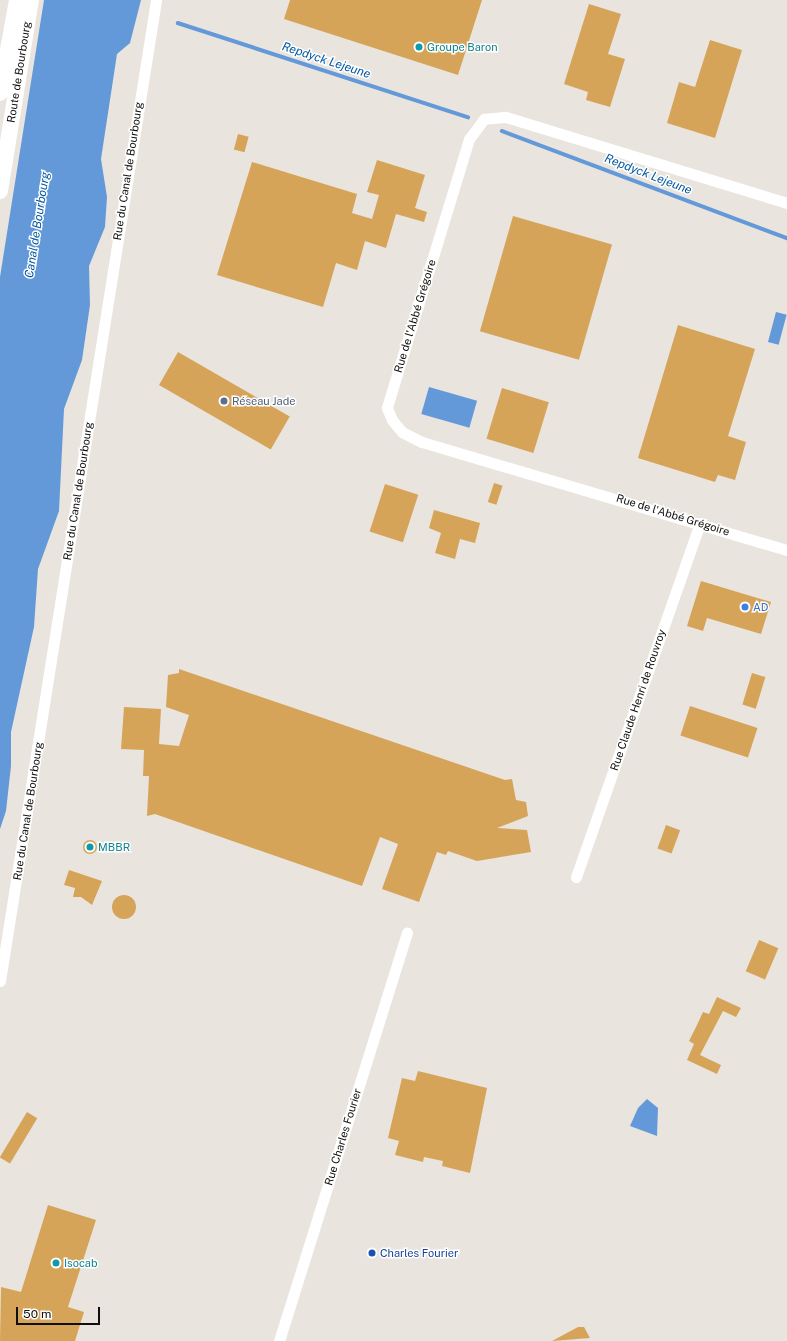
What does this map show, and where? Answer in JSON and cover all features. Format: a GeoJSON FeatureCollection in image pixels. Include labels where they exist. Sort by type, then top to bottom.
{"type":"FeatureCollection","features":[{"type":"Feature","properties":{"kind":"main road","name":"Route de Bourbourg"},"geometry":{"type":"LineString","coordinates":[[0,191],[6,114],[5,83],[17,0]]}},
{"type":"Feature","properties":{"kind":"main road","name":"Route de Bourbourg"},"geometry":{"type":"LineString","coordinates":[[5,83],[31,0]]}},
{"type":"Feature","properties":{"kind":"street","name":"Rue du Canal de Bourbourg"},"geometry":{"type":"LineString","coordinates":[[0,982],[156,0]]}},
{"type":"Feature","properties":{"kind":"street","name":"Rue de l'Abbé Grégoire"},"geometry":{"type":"LineString","coordinates":[[787,203],[505,117],[484,119],[469,139],[387,408],[392,420],[402,432],[422,442],[700,523],[787,550]]}},
{"type":"Feature","properties":{"kind":"street","name":"Rue Claude Henri de Rouvroy"},"geometry":{"type":"LineString","coordinates":[[576,877],[700,523]]}},
{"type":"Feature","properties":{"kind":"street","name":"Rue Charles Fourier"},"geometry":{"type":"LineString","coordinates":[[279,1341],[407,933]]}},
{"type":"Feature","properties":{"kind":"water","name":"Canal de Bourbourg"},"geometry":{"type":"Polygon","coordinates":[[[44,0],[141,0],[130,43],[117,54],[101,159],[107,197],[105,227],[89,266],[90,305],[82,360],[64,409],[59,511],[38,569],[34,627],[11,732],[11,766],[6,811],[0,829],[0,277],[44,0]]]}},
{"type":"Feature","properties":{"kind":"water"},"geometry":{"type":"Polygon","coordinates":[[[776,312],[787,315],[779,345],[768,342],[776,312]]]}},
{"type":"Feature","properties":{"kind":"water"},"geometry":{"type":"Polygon","coordinates":[[[429,387],[477,401],[469,428],[421,414],[429,387]]]}},
{"type":"Feature","properties":{"kind":"water"},"geometry":{"type":"Polygon","coordinates":[[[647,1099],[658,1108],[657,1136],[630,1126],[638,1108],[647,1099]]]}},
{"type":"Feature","properties":{"kind":"building","name":"Groupe Baron"},"geometry":{"type":"Polygon","coordinates":[[[290,0],[482,0],[458,75],[284,19],[290,0]]]}},
{"type":"Feature","properties":{"kind":"building"},"geometry":{"type":"Polygon","coordinates":[[[589,4],[621,14],[608,54],[625,59],[610,107],[586,100],[588,92],[564,84],[589,4]]]}},
{"type":"Feature","properties":{"kind":"building"},"geometry":{"type":"Polygon","coordinates":[[[710,40],[742,50],[715,138],[667,123],[679,82],[695,87],[710,40]]]}},
{"type":"Feature","properties":{"kind":"building"},"geometry":{"type":"Polygon","coordinates":[[[238,134],[249,137],[244,152],[234,149],[238,134]]]}},
{"type":"Feature","properties":{"kind":"building"},"geometry":{"type":"Polygon","coordinates":[[[377,160],[425,175],[415,208],[427,212],[424,222],[396,214],[386,248],[365,241],[357,270],[336,263],[323,307],[217,275],[252,162],[357,194],[352,213],[372,219],[379,195],[367,192],[377,160]]]}},
{"type":"Feature","properties":{"kind":"building"},"geometry":{"type":"Polygon","coordinates":[[[513,216],[612,244],[579,360],[480,331],[513,216]]]}},
{"type":"Feature","properties":{"kind":"building"},"geometry":{"type":"Polygon","coordinates":[[[678,325],[755,349],[728,436],[746,442],[735,480],[718,475],[715,482],[638,458],[678,325]]]}},
{"type":"Feature","properties":{"kind":"building","name":"Réseau Jade"},"geometry":{"type":"Polygon","coordinates":[[[178,352],[290,416],[271,449],[159,385],[178,352]]]}},
{"type":"Feature","properties":{"kind":"building"},"geometry":{"type":"Polygon","coordinates":[[[502,388],[549,402],[533,453],[487,439],[502,388]]]}},
{"type":"Feature","properties":{"kind":"building"},"geometry":{"type":"Polygon","coordinates":[[[494,483],[503,486],[496,505],[488,502],[494,483]]]}},
{"type":"Feature","properties":{"kind":"building"},"geometry":{"type":"Polygon","coordinates":[[[385,484],[418,495],[403,542],[370,532],[385,484]]]}},
{"type":"Feature","properties":{"kind":"building"},"geometry":{"type":"Polygon","coordinates":[[[434,510],[480,523],[475,543],[460,539],[455,559],[435,553],[441,533],[429,528],[434,510]]]}},
{"type":"Feature","properties":{"kind":"building"},"geometry":{"type":"Polygon","coordinates":[[[701,581],[771,602],[761,634],[707,618],[703,631],[687,626],[701,581]]]}},
{"type":"Feature","properties":{"kind":"building"},"geometry":{"type":"Polygon","coordinates":[[[179,669],[505,780],[512,779],[516,800],[526,802],[528,816],[497,828],[527,830],[531,852],[477,861],[448,851],[446,855],[437,852],[419,902],[382,889],[398,844],[380,837],[362,886],[155,814],[147,816],[149,776],[143,776],[144,750],[121,749],[124,707],[161,709],[159,744],[179,746],[189,715],[166,707],[168,675],[179,673],[179,669]]]}},
{"type":"Feature","properties":{"kind":"building"},"geometry":{"type":"Polygon","coordinates":[[[752,673],[765,677],[756,709],[742,705],[752,673]]]}},
{"type":"Feature","properties":{"kind":"building"},"geometry":{"type":"Polygon","coordinates":[[[690,706],[758,728],[748,757],[680,735],[690,706]]]}},
{"type":"Feature","properties":{"kind":"building"},"geometry":{"type":"Polygon","coordinates":[[[666,825],[680,830],[672,854],[657,848],[666,825]]]}},
{"type":"Feature","properties":{"kind":"building","name":"MBBR"},"geometry":{"type":"Polygon","coordinates":[[[90,840],[95,842],[97,847],[95,852],[90,854],[85,852],[83,847],[85,842],[90,840]]]}},
{"type":"Feature","properties":{"kind":"building"},"geometry":{"type":"Polygon","coordinates":[[[69,870],[102,881],[92,905],[81,897],[73,897],[75,888],[64,885],[69,870]]]}},
{"type":"Feature","properties":{"kind":"building"},"geometry":{"type":"Polygon","coordinates":[[[124,895],[133,898],[136,907],[133,916],[124,919],[115,916],[112,907],[115,898],[124,895]]]}},
{"type":"Feature","properties":{"kind":"building"},"geometry":{"type":"Polygon","coordinates":[[[759,940],[778,948],[765,980],[746,971],[759,940]]]}},
{"type":"Feature","properties":{"kind":"building"},"geometry":{"type":"Polygon","coordinates":[[[717,997],[741,1008],[736,1017],[723,1011],[700,1055],[721,1065],[717,1074],[687,1060],[694,1044],[689,1041],[703,1012],[709,1014],[717,997]]]}},
{"type":"Feature","properties":{"kind":"building"},"geometry":{"type":"Polygon","coordinates":[[[418,1071],[487,1088],[470,1173],[442,1166],[443,1161],[424,1157],[423,1162],[395,1155],[399,1141],[388,1138],[402,1078],[415,1081],[418,1071]]]}},
{"type":"Feature","properties":{"kind":"building"},"geometry":{"type":"Polygon","coordinates":[[[27,1112],[37,1118],[10,1164],[0,1157],[27,1112]]]}},
{"type":"Feature","properties":{"kind":"building","name":"Isocab"},"geometry":{"type":"Polygon","coordinates":[[[48,1205],[96,1220],[68,1307],[84,1312],[75,1341],[0,1341],[1,1287],[21,1292],[48,1205]]]}},
{"type":"Feature","properties":{"kind":"building"},"geometry":{"type":"Polygon","coordinates":[[[578,1327],[584,1327],[590,1338],[552,1341],[578,1327]]]}},
{"type":"Feature","properties":{"kind":"waterway","name":"Repdyck Lejeune"},"geometry":{"type":"LineString","coordinates":[[178,23],[468,117]]}},
{"type":"Feature","properties":{"kind":"waterway","name":"Repdyck Lejeune"},"geometry":{"type":"LineString","coordinates":[[502,131],[787,238]]}},
{"type":"Feature","properties":{"kind":"place","name":"Groupe Baron"},"geometry":{"type":"Point","coordinates":[419,47]}},
{"type":"Feature","properties":{"kind":"place","name":"Réseau Jade"},"geometry":{"type":"Point","coordinates":[224,401]}},
{"type":"Feature","properties":{"kind":"place","name":"AD"},"geometry":{"type":"Point","coordinates":[745,607]}},
{"type":"Feature","properties":{"kind":"place","name":"MBBR"},"geometry":{"type":"Point","coordinates":[90,847]}},
{"type":"Feature","properties":{"kind":"place","name":"Charles Fourier"},"geometry":{"type":"Point","coordinates":[372,1253]}},
{"type":"Feature","properties":{"kind":"place","name":"Isocab"},"geometry":{"type":"Point","coordinates":[56,1263]}}]}
